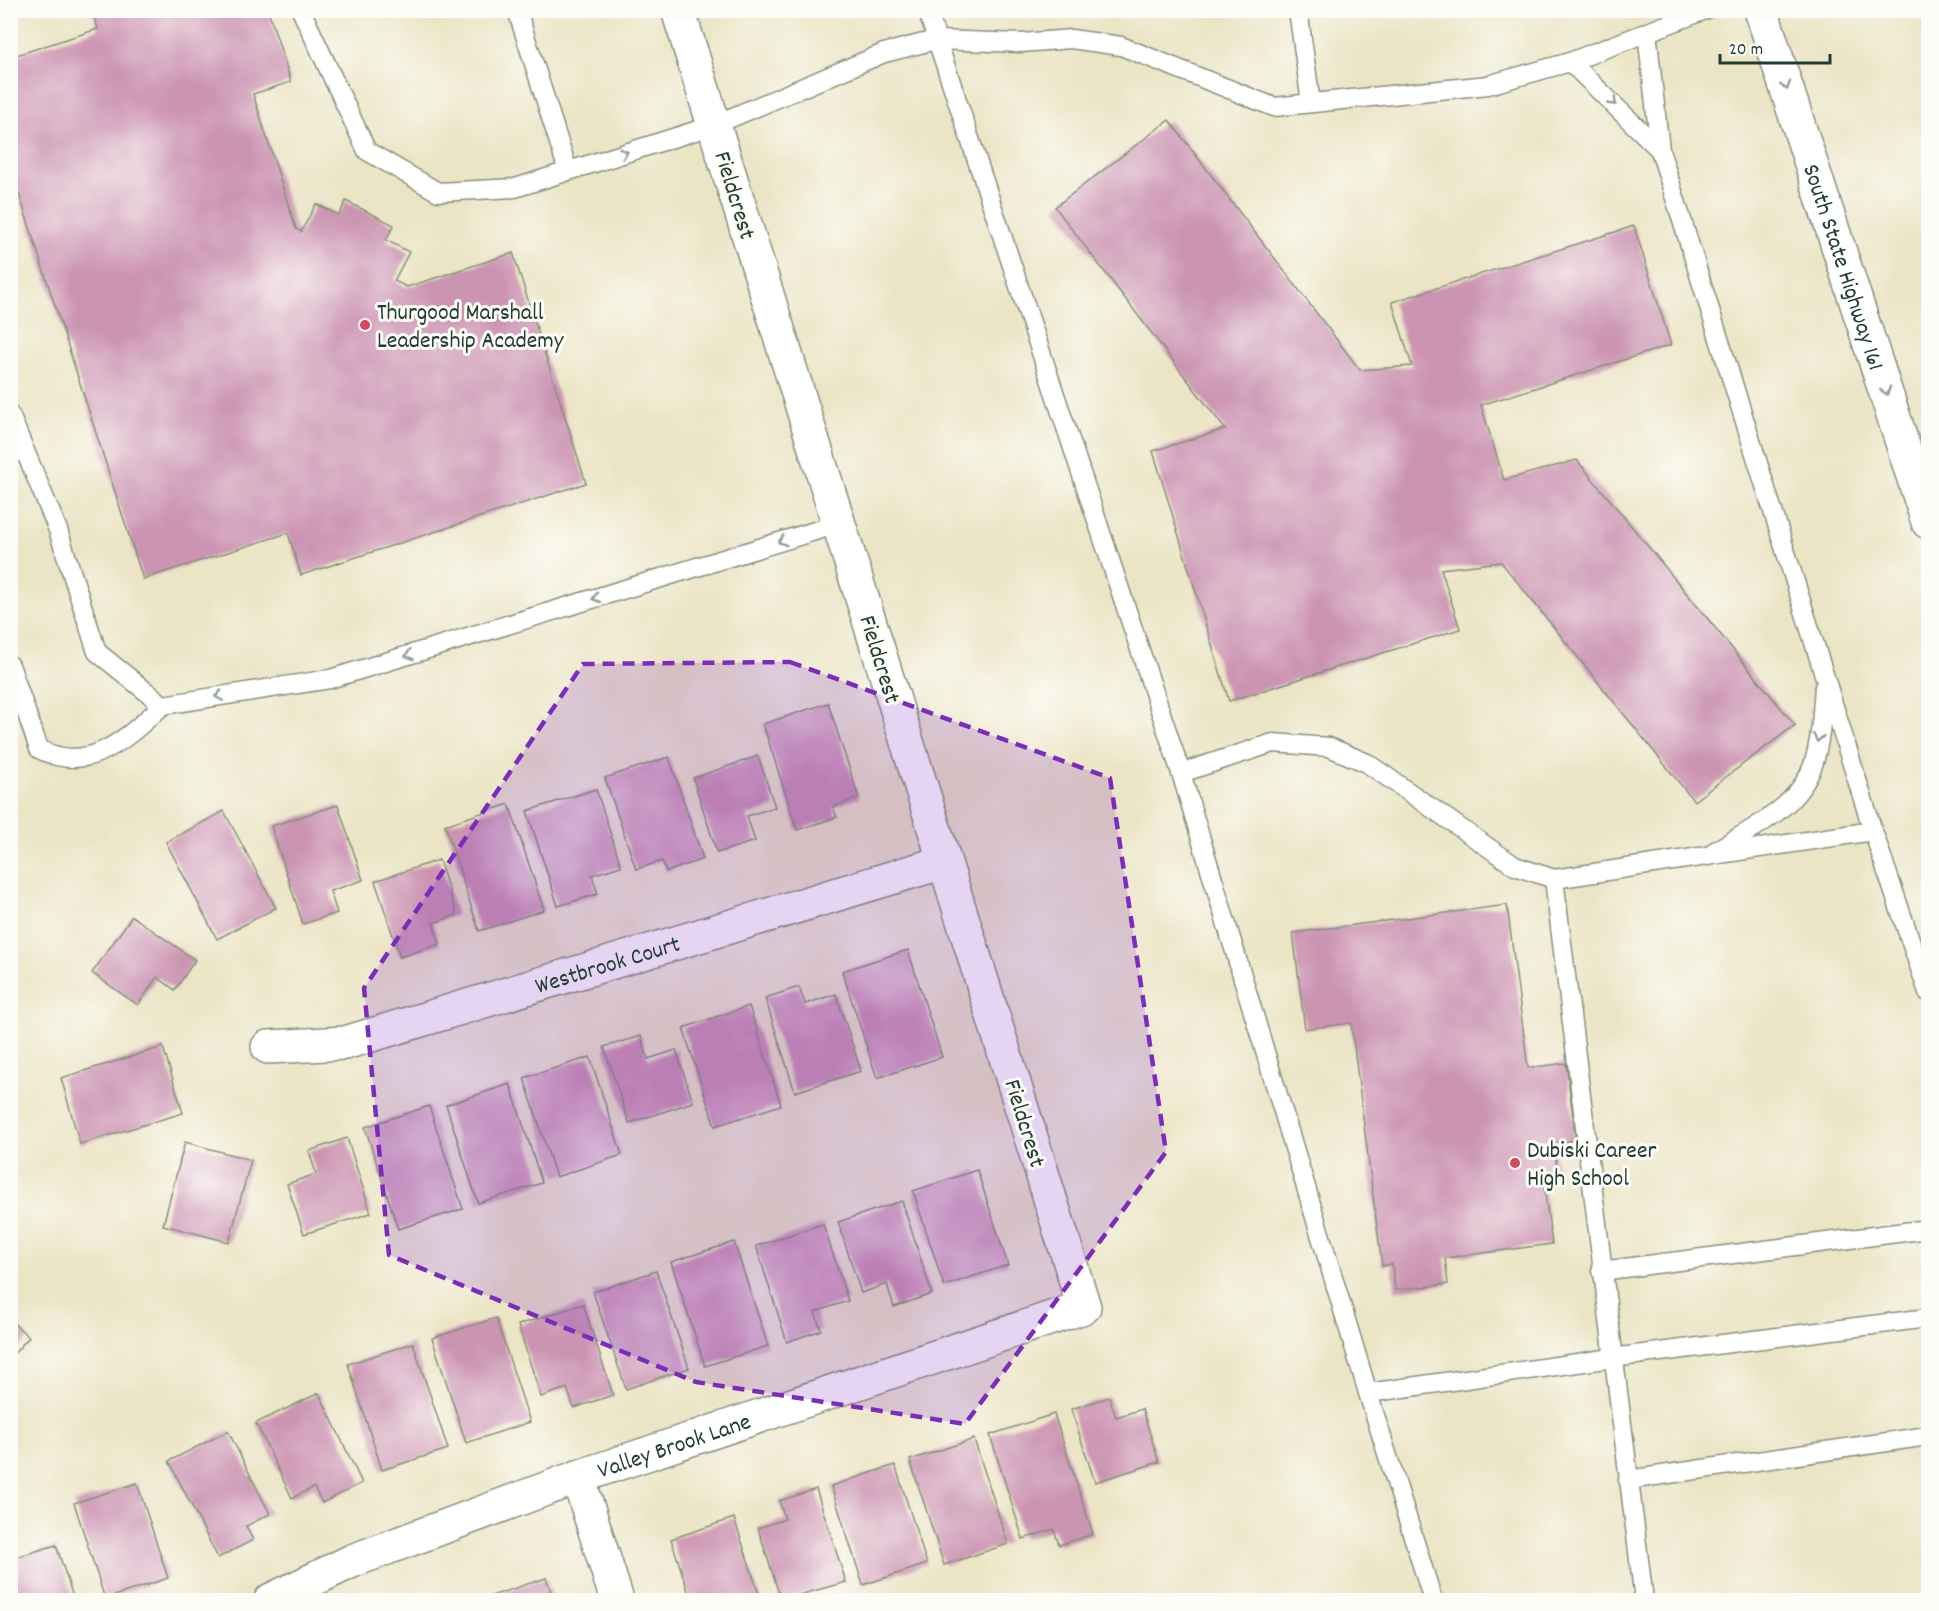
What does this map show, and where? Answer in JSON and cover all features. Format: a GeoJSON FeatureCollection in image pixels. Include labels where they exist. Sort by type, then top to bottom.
{"type":"FeatureCollection","features":[{"type":"Feature","properties":{"kind":"street","name":"Fieldcrest"},"geometry":{"type":"LineString","coordinates":[[678,10],[1084,1307]]}},
{"type":"Feature","properties":{"kind":"street","name":"South State Highway 161"},"geometry":{"type":"LineString","coordinates":[[1761,10],[1929,522]]}},
{"type":"Feature","properties":{"kind":"street","name":"Westbrook Court"},"geometry":{"type":"LineString","coordinates":[[268,1047],[345,1043],[944,862]]}},
{"type":"Feature","properties":{"kind":"street","name":"Valley Brook Lane"},"geometry":{"type":"LineString","coordinates":[[271,1600],[352,1561],[578,1477],[1084,1307]]}},
{"type":"Feature","properties":{"kind":"street"},"geometry":{"type":"LineString","coordinates":[[578,1477],[617,1600]]}},
{"type":"Feature","properties":{"kind":"lane"},"geometry":{"type":"LineString","coordinates":[[301,10],[367,151],[438,192],[515,188],[714,125],[884,53],[936,40],[1021,43],[1071,39],[1121,46],[1274,107],[1488,85],[1570,62],[1706,10]]}},
{"type":"Feature","properties":{"kind":"lane"},"geometry":{"type":"LineString","coordinates":[[517,10],[568,171]]}},
{"type":"Feature","properties":{"kind":"lane"},"geometry":{"type":"LineString","coordinates":[[927,10],[1181,773],[1368,1393],[1433,1600]]}},
{"type":"Feature","properties":{"kind":"lane"},"geometry":{"type":"LineString","coordinates":[[1298,10],[1311,103]]}},
{"type":"Feature","properties":{"kind":"lane"},"geometry":{"type":"LineString","coordinates":[[1647,32],[1660,150],[1873,831],[1929,992]]}},
{"type":"Feature","properties":{"kind":"lane"},"geometry":{"type":"LineString","coordinates":[[1570,62],[1660,150]]}},
{"type":"Feature","properties":{"kind":"lane"},"geometry":{"type":"LineString","coordinates":[[10,415],[58,530],[97,652],[163,705]]}},
{"type":"Feature","properties":{"kind":"lane"},"geometry":{"type":"LineString","coordinates":[[10,665],[39,749],[55,758],[96,756],[124,740],[163,705],[330,679],[838,524]]}},
{"type":"Feature","properties":{"kind":"lane"},"geometry":{"type":"LineString","coordinates":[[1708,855],[1776,814],[1802,788],[1813,765],[1825,680]]}},
{"type":"Feature","properties":{"kind":"lane"},"geometry":{"type":"LineString","coordinates":[[1181,773],[1273,743],[1329,747],[1367,763],[1515,866],[1554,879],[1873,831]]}},
{"type":"Feature","properties":{"kind":"lane"},"geometry":{"type":"LineString","coordinates":[[1554,879],[1601,1271],[1644,1600]]}},
{"type":"Feature","properties":{"kind":"lane"},"geometry":{"type":"LineString","coordinates":[[1601,1271],[1929,1229]]}},
{"type":"Feature","properties":{"kind":"lane"},"geometry":{"type":"LineString","coordinates":[[1368,1393],[1612,1358],[1929,1317]]}},
{"type":"Feature","properties":{"kind":"lane"},"geometry":{"type":"LineString","coordinates":[[1628,1480],[1929,1436]]}},
{"type":"Feature","properties":{"kind":"highlighted area"},"geometry":{"type":"Polygon","coordinates":[[[790,662],[1110,778],[1166,1152],[965,1424],[696,1382],[389,1255],[364,988],[583,664],[790,662]]]}},
{"type":"Feature","properties":{"kind":"building"},"geometry":{"type":"Polygon","coordinates":[[[92,10],[268,10],[291,82],[253,94],[296,229],[301,232],[316,204],[339,215],[346,201],[394,225],[386,240],[409,252],[394,281],[407,287],[513,253],[586,483],[301,575],[288,533],[143,579],[10,166],[10,57],[98,29],[92,10]]]}},
{"type":"Feature","properties":{"kind":"building"},"geometry":{"type":"Polygon","coordinates":[[[1169,120],[1360,370],[1412,366],[1392,302],[1634,226],[1671,345],[1481,405],[1504,480],[1577,460],[1795,725],[1694,801],[1501,562],[1441,569],[1460,629],[1229,701],[1153,451],[1225,429],[1055,207],[1169,120]]]}},
{"type":"Feature","properties":{"kind":"building"},"geometry":{"type":"Polygon","coordinates":[[[828,703],[859,798],[833,807],[837,817],[797,830],[763,724],[828,703]]]}},
{"type":"Feature","properties":{"kind":"building"},"geometry":{"type":"Polygon","coordinates":[[[758,756],[775,807],[747,816],[755,841],[717,853],[693,778],[758,756]]]}},
{"type":"Feature","properties":{"kind":"building"},"geometry":{"type":"Polygon","coordinates":[[[669,757],[703,859],[666,872],[662,861],[636,869],[605,778],[669,757]]]}},
{"type":"Feature","properties":{"kind":"building"},"geometry":{"type":"Polygon","coordinates":[[[596,789],[621,866],[592,875],[598,894],[558,906],[527,811],[596,789]]]}},
{"type":"Feature","properties":{"kind":"building"},"geometry":{"type":"Polygon","coordinates":[[[509,804],[544,910],[479,931],[445,825],[509,804]]]}},
{"type":"Feature","properties":{"kind":"building"},"geometry":{"type":"Polygon","coordinates":[[[338,805],[363,880],[330,891],[337,913],[303,924],[271,826],[338,805]]]}},
{"type":"Feature","properties":{"kind":"building"},"geometry":{"type":"Polygon","coordinates":[[[224,811],[276,908],[217,939],[166,842],[224,811]]]}},
{"type":"Feature","properties":{"kind":"building"},"geometry":{"type":"Polygon","coordinates":[[[439,860],[457,915],[433,923],[440,944],[400,957],[375,881],[439,860]]]}},
{"type":"Feature","properties":{"kind":"building"},"geometry":{"type":"Polygon","coordinates":[[[1507,905],[1528,1068],[1566,1063],[1576,1140],[1554,1143],[1557,1170],[1542,1172],[1552,1244],[1445,1258],[1448,1284],[1395,1290],[1392,1264],[1382,1266],[1351,1023],[1305,1029],[1293,933],[1507,905]]]}},
{"type":"Feature","properties":{"kind":"building"},"geometry":{"type":"Polygon","coordinates":[[[132,916],[195,960],[175,990],[157,977],[138,1005],[92,973],[132,916]]]}},
{"type":"Feature","properties":{"kind":"building"},"geometry":{"type":"Polygon","coordinates":[[[908,950],[942,1057],[877,1078],[842,971],[908,950]]]}},
{"type":"Feature","properties":{"kind":"building"},"geometry":{"type":"Polygon","coordinates":[[[799,987],[805,1004],[836,994],[861,1071],[795,1092],[765,998],[799,987]]]}},
{"type":"Feature","properties":{"kind":"building"},"geometry":{"type":"Polygon","coordinates":[[[749,1006],[781,1105],[715,1126],[683,1028],[749,1006]]]}},
{"type":"Feature","properties":{"kind":"building"},"geometry":{"type":"Polygon","coordinates":[[[641,1036],[648,1059],[676,1050],[693,1102],[629,1123],[604,1047],[641,1036]]]}},
{"type":"Feature","properties":{"kind":"building"},"geometry":{"type":"Polygon","coordinates":[[[163,1047],[183,1113],[80,1144],[61,1078],[163,1047]]]}},
{"type":"Feature","properties":{"kind":"building"},"geometry":{"type":"Polygon","coordinates":[[[590,1057],[622,1155],[556,1177],[524,1078],[590,1057]]]}},
{"type":"Feature","properties":{"kind":"building"},"geometry":{"type":"Polygon","coordinates":[[[510,1084],[542,1183],[478,1203],[446,1105],[510,1084]]]}},
{"type":"Feature","properties":{"kind":"building"},"geometry":{"type":"Polygon","coordinates":[[[429,1106],[463,1209],[398,1229],[365,1127],[429,1106]]]}},
{"type":"Feature","properties":{"kind":"building"},"geometry":{"type":"Polygon","coordinates":[[[347,1138],[371,1213],[304,1234],[287,1184],[316,1174],[309,1151],[347,1138]]]}},
{"type":"Feature","properties":{"kind":"building"},"geometry":{"type":"Polygon","coordinates":[[[185,1142],[251,1160],[229,1242],[163,1225],[185,1142]]]}},
{"type":"Feature","properties":{"kind":"building"},"geometry":{"type":"Polygon","coordinates":[[[977,1170],[1008,1265],[944,1286],[913,1191],[977,1170]]]}},
{"type":"Feature","properties":{"kind":"building"},"geometry":{"type":"Polygon","coordinates":[[[902,1201],[932,1294],[894,1307],[887,1284],[861,1293],[838,1222],[902,1201]]]}},
{"type":"Feature","properties":{"kind":"building"},"geometry":{"type":"Polygon","coordinates":[[[823,1224],[848,1301],[815,1312],[821,1330],[787,1342],[756,1246],[823,1224]]]}},
{"type":"Feature","properties":{"kind":"building"},"geometry":{"type":"Polygon","coordinates":[[[734,1242],[768,1346],[705,1366],[671,1262],[734,1242]]]}},
{"type":"Feature","properties":{"kind":"building"},"geometry":{"type":"Polygon","coordinates":[[[656,1271],[689,1368],[626,1389],[593,1292],[656,1271]]]}},
{"type":"Feature","properties":{"kind":"building"},"geometry":{"type":"Polygon","coordinates":[[[583,1304],[613,1395],[574,1408],[567,1388],[541,1397],[518,1325],[583,1304]]]}},
{"type":"Feature","properties":{"kind":"building"},"geometry":{"type":"Polygon","coordinates":[[[496,1318],[530,1422],[466,1443],[432,1338],[496,1318]]]}},
{"type":"Feature","properties":{"kind":"building"},"geometry":{"type":"Polygon","coordinates":[[[10,1320],[29,1337],[10,1358],[10,1320]]]}},
{"type":"Feature","properties":{"kind":"building"},"geometry":{"type":"Polygon","coordinates":[[[413,1343],[448,1449],[382,1470],[348,1364],[413,1343]]]}},
{"type":"Feature","properties":{"kind":"building"},"geometry":{"type":"Polygon","coordinates":[[[319,1393],[362,1483],[322,1503],[314,1487],[292,1498],[256,1423],[319,1393]]]}},
{"type":"Feature","properties":{"kind":"building"},"geometry":{"type":"Polygon","coordinates":[[[1109,1397],[1116,1417],[1142,1409],[1159,1462],[1095,1482],[1071,1409],[1109,1397]]]}},
{"type":"Feature","properties":{"kind":"building"},"geometry":{"type":"Polygon","coordinates":[[[1054,1414],[1093,1534],[1059,1545],[1054,1529],[1023,1539],[990,1435],[1054,1414]]]}},
{"type":"Feature","properties":{"kind":"building"},"geometry":{"type":"Polygon","coordinates":[[[228,1431],[270,1514],[246,1526],[253,1540],[218,1558],[169,1461],[228,1431]]]}},
{"type":"Feature","properties":{"kind":"building"},"geometry":{"type":"Polygon","coordinates":[[[974,1439],[1008,1544],[944,1565],[910,1460],[974,1439]]]}},
{"type":"Feature","properties":{"kind":"building"},"geometry":{"type":"Polygon","coordinates":[[[895,1465],[927,1564],[863,1585],[831,1486],[895,1465]]]}},
{"type":"Feature","properties":{"kind":"building"},"geometry":{"type":"Polygon","coordinates":[[[137,1483],[168,1578],[105,1599],[74,1503],[137,1483]]]}},
{"type":"Feature","properties":{"kind":"building"},"geometry":{"type":"Polygon","coordinates":[[[816,1489],[846,1582],[781,1600],[758,1528],[785,1519],[779,1501],[816,1489]]]}},
{"type":"Feature","properties":{"kind":"building"},"geometry":{"type":"Polygon","coordinates":[[[734,1518],[761,1600],[691,1600],[671,1539],[734,1518]]]}},
{"type":"Feature","properties":{"kind":"building"},"geometry":{"type":"Polygon","coordinates":[[[56,1545],[73,1597],[61,1600],[10,1600],[10,1559],[56,1545]]]}},
{"type":"Feature","properties":{"kind":"building"},"geometry":{"type":"Polygon","coordinates":[[[546,1578],[554,1600],[479,1600],[546,1578]]]}},
{"type":"Feature","properties":{"kind":"place","name":"Thurgood Marshall Leadership Academy"},"geometry":{"type":"Point","coordinates":[365,325]}},
{"type":"Feature","properties":{"kind":"place","name":"Dubiski Career High School"},"geometry":{"type":"Point","coordinates":[1515,1163]}}]}
